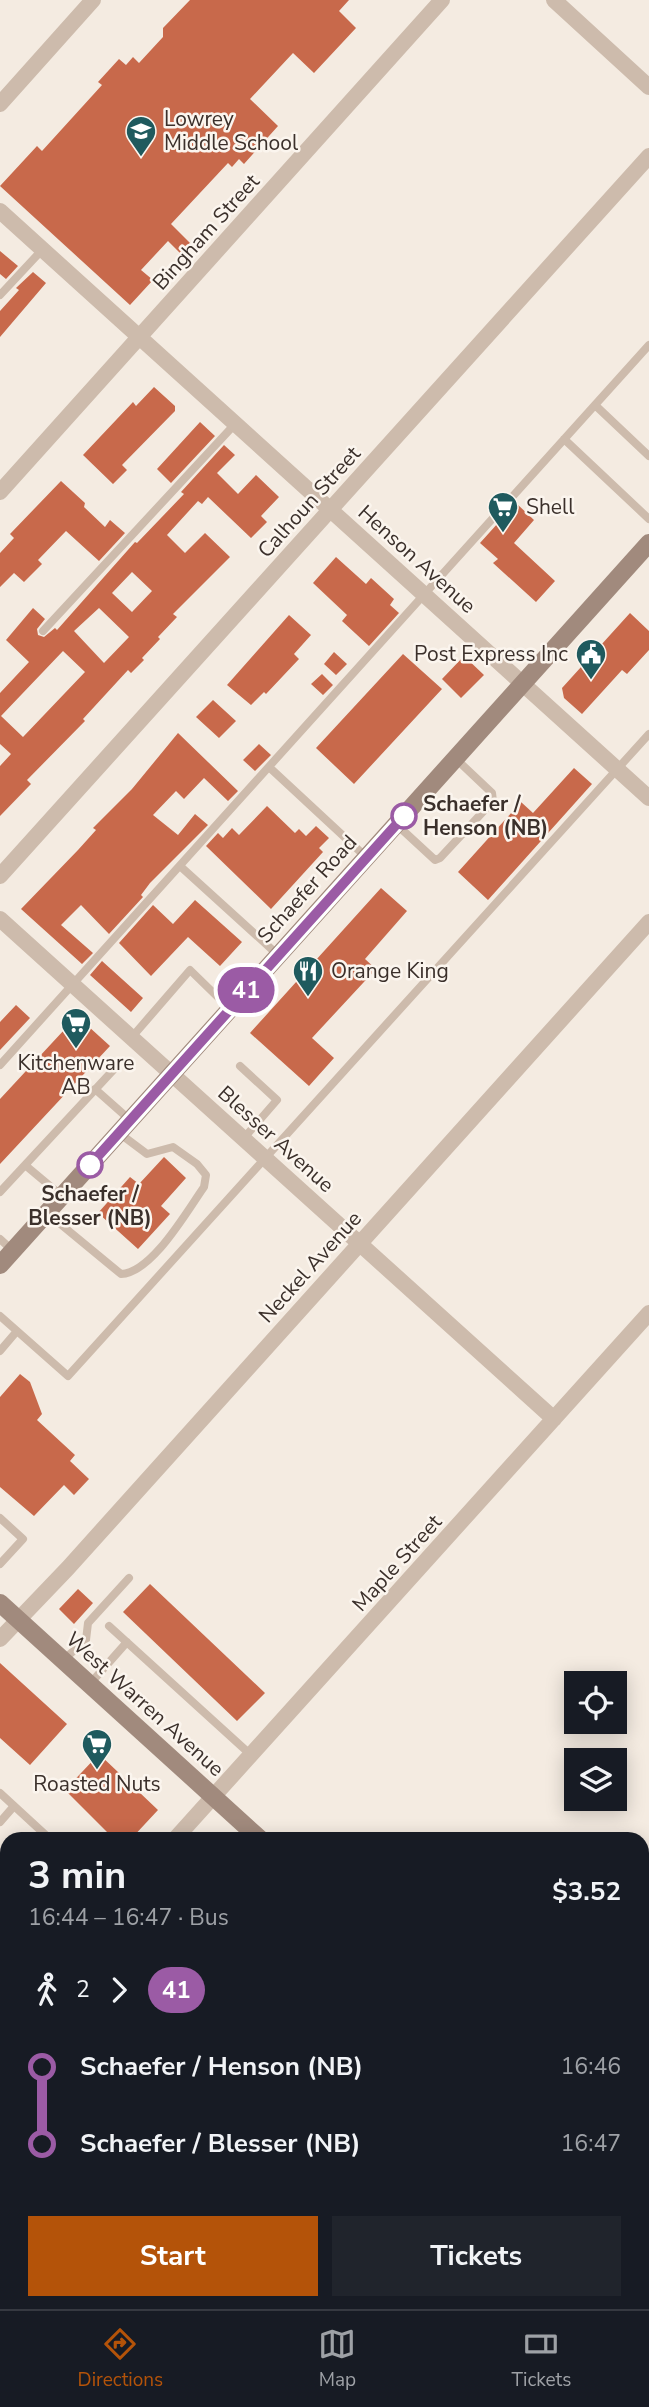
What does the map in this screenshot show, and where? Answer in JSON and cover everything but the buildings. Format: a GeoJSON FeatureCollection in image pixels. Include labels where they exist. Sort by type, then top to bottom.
{"type":"FeatureCollection","features":[{"type":"Feature","properties":{"kind":"main road","name":"Schaefer Road"},"geometry":{"type":"LineString","coordinates":[[0,1265],[6,1245],[47,1213],[649,543]]}},
{"type":"Feature","properties":{"kind":"main road","name":"West Warren Avenue"},"geometry":{"type":"LineString","coordinates":[[0,1603],[253,1832]]}},
{"type":"Feature","properties":{"kind":"street"},"geometry":{"type":"LineString","coordinates":[[0,104],[93,0]]}},
{"type":"Feature","properties":{"kind":"street","name":"Bingham Street"},"geometry":{"type":"LineString","coordinates":[[0,492],[442,0]]}},
{"type":"Feature","properties":{"kind":"street"},"geometry":{"type":"LineString","coordinates":[[554,0],[649,87]]}},
{"type":"Feature","properties":{"kind":"street","name":"Calhoun Street"},"geometry":{"type":"LineString","coordinates":[[0,877],[649,156]]}},
{"type":"Feature","properties":{"kind":"street","name":"Henson Avenue"},"geometry":{"type":"LineString","coordinates":[[0,211],[649,798]]}},
{"type":"Feature","properties":{"kind":"street","name":"Blesser Avenue"},"geometry":{"type":"LineString","coordinates":[[0,919],[554,1419]]}},
{"type":"Feature","properties":{"kind":"street","name":"Neckel Avenue"},"geometry":{"type":"LineString","coordinates":[[0,1639],[649,922]]}},
{"type":"Feature","properties":{"kind":"street","name":"Maple Street"},"geometry":{"type":"LineString","coordinates":[[181,1832],[649,1313]]}},
{"type":"Feature","properties":{"kind":"lane"},"geometry":{"type":"LineString","coordinates":[[0,295],[42,250]]}},
{"type":"Feature","properties":{"kind":"lane"},"geometry":{"type":"LineString","coordinates":[[0,1065],[649,345]]}},
{"type":"Feature","properties":{"kind":"lane"},"geometry":{"type":"LineString","coordinates":[[595,405],[649,456]]}},
{"type":"Feature","properties":{"kind":"lane"},"geometry":{"type":"LineString","coordinates":[[43,631],[235,424]]}},
{"type":"Feature","properties":{"kind":"lane"},"geometry":{"type":"LineString","coordinates":[[564,439],[649,519]]}},
{"type":"Feature","properties":{"kind":"lane"},"geometry":{"type":"LineString","coordinates":[[0,1316],[68,1376],[649,734]]}},
{"type":"Feature","properties":{"kind":"lane"},"geometry":{"type":"LineString","coordinates":[[396,824],[435,860],[440,858],[493,801],[492,793],[455,758]]}},
{"type":"Feature","properties":{"kind":"lane"},"geometry":{"type":"LineString","coordinates":[[269,767],[366,857]]}},
{"type":"Feature","properties":{"kind":"lane"},"geometry":{"type":"LineString","coordinates":[[180,866],[278,955]]}},
{"type":"Feature","properties":{"kind":"lane"},"geometry":{"type":"LineString","coordinates":[[132,1037],[190,970],[230,1009]]}},
{"type":"Feature","properties":{"kind":"lane"},"geometry":{"type":"LineString","coordinates":[[0,1192],[117,1066]]}},
{"type":"Feature","properties":{"kind":"lane"},"geometry":{"type":"LineString","coordinates":[[240,1066],[277,1100],[244,1138]]}},
{"type":"Feature","properties":{"kind":"lane"},"geometry":{"type":"LineString","coordinates":[[47,1213],[121,1275],[132,1274],[154,1256],[204,1187],[206,1175],[197,1164],[173,1147],[147,1154],[95,1089]]}},
{"type":"Feature","properties":{"kind":"lane"},"geometry":{"type":"LineString","coordinates":[[25,1165],[62,1196]]}},
{"type":"Feature","properties":{"kind":"lane"},"geometry":{"type":"LineString","coordinates":[[0,1351],[17,1331]]}},
{"type":"Feature","properties":{"kind":"lane"},"geometry":{"type":"LineString","coordinates":[[0,1518],[23,1539],[0,1564]]}},
{"type":"Feature","properties":{"kind":"lane"},"geometry":{"type":"LineString","coordinates":[[62,1661],[86,1640],[88,1623],[129,1578]]}},
{"type":"Feature","properties":{"kind":"lane"},"geometry":{"type":"LineString","coordinates":[[109,1626],[251,1755]]}},
{"type":"Feature","properties":{"kind":"lane"},"geometry":{"type":"LineString","coordinates":[[89,1685],[127,1642]]}},
{"type":"Feature","properties":{"kind":"lane"},"geometry":{"type":"LineString","coordinates":[[0,1793],[42,1832]]}},
{"type":"Feature","properties":{"kind":"lane"},"geometry":{"type":"LineString","coordinates":[[0,1822],[14,1806]]}},
{"type":"Feature","properties":{"kind":"bus line","name":"41"},"geometry":{"type":"LineString","coordinates":[[90,1165],[404,816]]}},
{"type":"Feature","properties":{"kind":"place","name":"Lowrey Middle School"},"geometry":{"type":"Point","coordinates":[141,158]}},
{"type":"Feature","properties":{"kind":"place","name":"Shell"},"geometry":{"type":"Point","coordinates":[503,534]}},
{"type":"Feature","properties":{"kind":"place","name":"Post Express Inc"},"geometry":{"type":"Point","coordinates":[591,681]}},
{"type":"Feature","properties":{"kind":"place","name":"Schaefer / Henson (NB)"},"geometry":{"type":"Point","coordinates":[404,816]}},
{"type":"Feature","properties":{"kind":"place","name":"Orange King"},"geometry":{"type":"Point","coordinates":[308,998]}},
{"type":"Feature","properties":{"kind":"place","name":"Kitchenware AB"},"geometry":{"type":"Point","coordinates":[76,1050]}},
{"type":"Feature","properties":{"kind":"place","name":"Schaefer / Blesser (NB)"},"geometry":{"type":"Point","coordinates":[90,1165]}},
{"type":"Feature","properties":{"kind":"place","name":"Roasted Nuts"},"geometry":{"type":"Point","coordinates":[97,1771]}}]}
